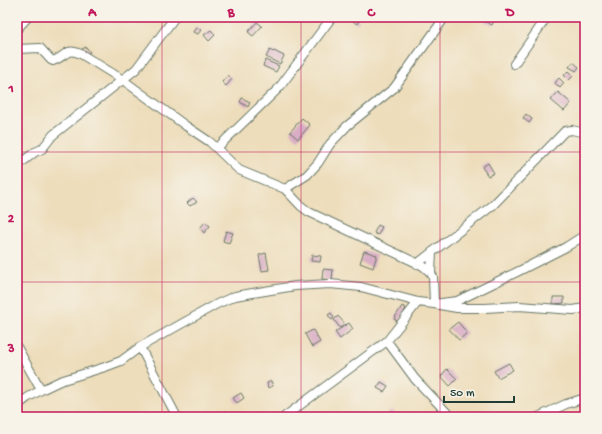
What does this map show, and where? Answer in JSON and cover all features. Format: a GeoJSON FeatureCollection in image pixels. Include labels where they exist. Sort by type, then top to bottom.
{"type":"FeatureCollection","features":[{"type":"Feature","properties":{"kind":"street"},"geometry":{"type":"LineString","coordinates":[[17,29],[28,17]]}},
{"type":"Feature","properties":{"kind":"street"},"geometry":{"type":"LineString","coordinates":[[17,166],[35,152],[42,149],[53,135],[136,69],[175,17]]}},
{"type":"Feature","properties":{"kind":"street"},"geometry":{"type":"LineString","coordinates":[[218,148],[279,88],[332,17]]}},
{"type":"Feature","properties":{"kind":"street"},"geometry":{"type":"LineString","coordinates":[[285,189],[307,175],[318,163],[330,144],[346,126],[394,88],[445,17]]}},
{"type":"Feature","properties":{"kind":"street"},"geometry":{"type":"LineString","coordinates":[[514,64],[547,17]]}},
{"type":"Feature","properties":{"kind":"street"},"geometry":{"type":"LineString","coordinates":[[17,49],[40,48],[53,61],[68,51],[77,52],[123,80],[218,148],[230,163],[242,173],[255,176],[285,189],[301,206],[309,212],[423,266],[431,273]]}},
{"type":"Feature","properties":{"kind":"street"},"geometry":{"type":"LineString","coordinates":[[417,264],[493,205],[566,131],[572,130],[585,133]]}},
{"type":"Feature","properties":{"kind":"street"},"geometry":{"type":"LineString","coordinates":[[434,304],[457,301],[566,247],[585,235]]}},
{"type":"Feature","properties":{"kind":"street"},"geometry":{"type":"LineString","coordinates":[[432,252],[431,273],[433,277],[434,304]]}},
{"type":"Feature","properties":{"kind":"street"},"geometry":{"type":"LineString","coordinates":[[17,406],[27,398],[60,381],[117,363],[140,347],[226,299],[247,294],[295,286],[321,284],[351,285],[418,302],[457,308],[519,306],[573,310],[585,308]]}},
{"type":"Feature","properties":{"kind":"street"},"geometry":{"type":"LineString","coordinates":[[284,417],[387,341],[418,302]]}},
{"type":"Feature","properties":{"kind":"street"},"geometry":{"type":"LineString","coordinates":[[387,341],[415,379],[452,417]]}},
{"type":"Feature","properties":{"kind":"street"},"geometry":{"type":"LineString","coordinates":[[17,347],[41,390]]}},
{"type":"Feature","properties":{"kind":"street"},"geometry":{"type":"LineString","coordinates":[[140,347],[177,417]]}},
{"type":"Feature","properties":{"kind":"street"},"geometry":{"type":"LineString","coordinates":[[538,417],[566,404],[585,398]]}},
{"type":"Feature","properties":{"kind":"building"},"geometry":{"type":"Polygon","coordinates":[[[486,17],[496,17],[492,25],[484,21],[486,17]]]}},
{"type":"Feature","properties":{"kind":"building"},"geometry":{"type":"Polygon","coordinates":[[[355,18],[359,21],[357,24],[353,21],[355,18]]]}},
{"type":"Feature","properties":{"kind":"building"},"geometry":{"type":"Polygon","coordinates":[[[257,22],[262,26],[253,36],[248,32],[257,22]]]}},
{"type":"Feature","properties":{"kind":"building"},"geometry":{"type":"Polygon","coordinates":[[[196,27],[201,30],[198,34],[193,32],[196,27]]]}},
{"type":"Feature","properties":{"kind":"building"},"geometry":{"type":"Polygon","coordinates":[[[211,30],[215,35],[209,41],[204,35],[211,30]]]}},
{"type":"Feature","properties":{"kind":"building"},"geometry":{"type":"Polygon","coordinates":[[[585,31],[585,41],[580,38],[585,31]]]}},
{"type":"Feature","properties":{"kind":"building"},"geometry":{"type":"Polygon","coordinates":[[[86,47],[90,52],[86,54],[82,49],[86,47]]]}},
{"type":"Feature","properties":{"kind":"building"},"geometry":{"type":"Polygon","coordinates":[[[270,50],[284,56],[280,64],[266,57],[270,50]]]}},
{"type":"Feature","properties":{"kind":"building"},"geometry":{"type":"Polygon","coordinates":[[[265,60],[279,66],[276,72],[263,66],[265,60]]]}},
{"type":"Feature","properties":{"kind":"building"},"geometry":{"type":"Polygon","coordinates":[[[573,62],[579,67],[576,71],[569,67],[573,62]]]}},
{"type":"Feature","properties":{"kind":"building"},"geometry":{"type":"Polygon","coordinates":[[[568,71],[573,76],[569,80],[564,75],[568,71]]]}},
{"type":"Feature","properties":{"kind":"building"},"geometry":{"type":"Polygon","coordinates":[[[228,75],[232,79],[226,86],[222,82],[228,75]]]}},
{"type":"Feature","properties":{"kind":"building"},"geometry":{"type":"Polygon","coordinates":[[[559,78],[564,83],[560,88],[555,83],[559,78]]]}},
{"type":"Feature","properties":{"kind":"building"},"geometry":{"type":"Polygon","coordinates":[[[558,92],[571,103],[564,111],[551,100],[558,92]]]}},
{"type":"Feature","properties":{"kind":"building"},"geometry":{"type":"Polygon","coordinates":[[[242,98],[250,102],[248,107],[240,102],[242,98]]]}},
{"type":"Feature","properties":{"kind":"building"},"geometry":{"type":"Polygon","coordinates":[[[526,114],[532,119],[529,123],[523,118],[526,114]]]}},
{"type":"Feature","properties":{"kind":"building"},"geometry":{"type":"Polygon","coordinates":[[[302,118],[310,125],[298,139],[290,132],[302,118]]]}},
{"type":"Feature","properties":{"kind":"building"},"geometry":{"type":"Polygon","coordinates":[[[488,163],[494,173],[488,176],[482,167],[488,163]]]}},
{"type":"Feature","properties":{"kind":"building"},"geometry":{"type":"Polygon","coordinates":[[[193,198],[197,202],[190,206],[187,203],[193,198]]]}},
{"type":"Feature","properties":{"kind":"building"},"geometry":{"type":"Polygon","coordinates":[[[205,222],[210,226],[204,233],[200,228],[205,222]]]}},
{"type":"Feature","properties":{"kind":"building"},"geometry":{"type":"Polygon","coordinates":[[[378,225],[382,227],[378,235],[374,233],[378,225]]]}},
{"type":"Feature","properties":{"kind":"building"},"geometry":{"type":"Polygon","coordinates":[[[226,231],[233,233],[229,243],[223,241],[226,231]]]}},
{"type":"Feature","properties":{"kind":"building"},"geometry":{"type":"Polygon","coordinates":[[[364,251],[377,255],[373,268],[360,263],[364,251]]]}},
{"type":"Feature","properties":{"kind":"building"},"geometry":{"type":"Polygon","coordinates":[[[266,253],[269,270],[262,271],[259,255],[266,253]]]}},
{"type":"Feature","properties":{"kind":"building"},"geometry":{"type":"Polygon","coordinates":[[[312,255],[321,256],[320,262],[311,261],[312,255]]]}},
{"type":"Feature","properties":{"kind":"building"},"geometry":{"type":"Polygon","coordinates":[[[323,269],[333,270],[332,280],[322,279],[323,269]]]}},
{"type":"Feature","properties":{"kind":"building"},"geometry":{"type":"Polygon","coordinates":[[[553,297],[564,297],[564,303],[553,304],[553,297]]]}},
{"type":"Feature","properties":{"kind":"building"},"geometry":{"type":"Polygon","coordinates":[[[402,306],[406,308],[399,322],[394,319],[402,306]]]}},
{"type":"Feature","properties":{"kind":"building"},"geometry":{"type":"Polygon","coordinates":[[[331,313],[334,318],[332,320],[328,315],[331,313]]]}},
{"type":"Feature","properties":{"kind":"building"},"geometry":{"type":"Polygon","coordinates":[[[338,316],[345,324],[340,328],[334,320],[338,316]]]}},
{"type":"Feature","properties":{"kind":"building"},"geometry":{"type":"Polygon","coordinates":[[[458,322],[467,333],[459,340],[449,329],[458,322]]]}},
{"type":"Feature","properties":{"kind":"building"},"geometry":{"type":"Polygon","coordinates":[[[349,323],[353,329],[340,339],[335,332],[349,323]]]}},
{"type":"Feature","properties":{"kind":"building"},"geometry":{"type":"Polygon","coordinates":[[[313,330],[320,342],[312,347],[305,334],[313,330]]]}},
{"type":"Feature","properties":{"kind":"building"},"geometry":{"type":"Polygon","coordinates":[[[509,363],[513,370],[498,378],[494,371],[509,363]]]}},
{"type":"Feature","properties":{"kind":"building"},"geometry":{"type":"Polygon","coordinates":[[[447,369],[457,379],[450,386],[441,376],[447,369]]]}},
{"type":"Feature","properties":{"kind":"building"},"geometry":{"type":"Polygon","coordinates":[[[271,381],[273,386],[268,388],[267,383],[271,381]]]}},
{"type":"Feature","properties":{"kind":"building"},"geometry":{"type":"Polygon","coordinates":[[[381,382],[388,386],[384,392],[377,388],[381,382]]]}},
{"type":"Feature","properties":{"kind":"building"},"geometry":{"type":"Polygon","coordinates":[[[241,393],[244,398],[237,403],[233,398],[241,393]]]}},
{"type":"Feature","properties":{"kind":"building"},"geometry":{"type":"Polygon","coordinates":[[[391,411],[402,417],[387,417],[391,411]]]}},
{"type":"Feature","properties":{"kind":"building"},"geometry":{"type":"Polygon","coordinates":[[[225,412],[228,416],[221,417],[220,415],[225,412]]]}}]}
